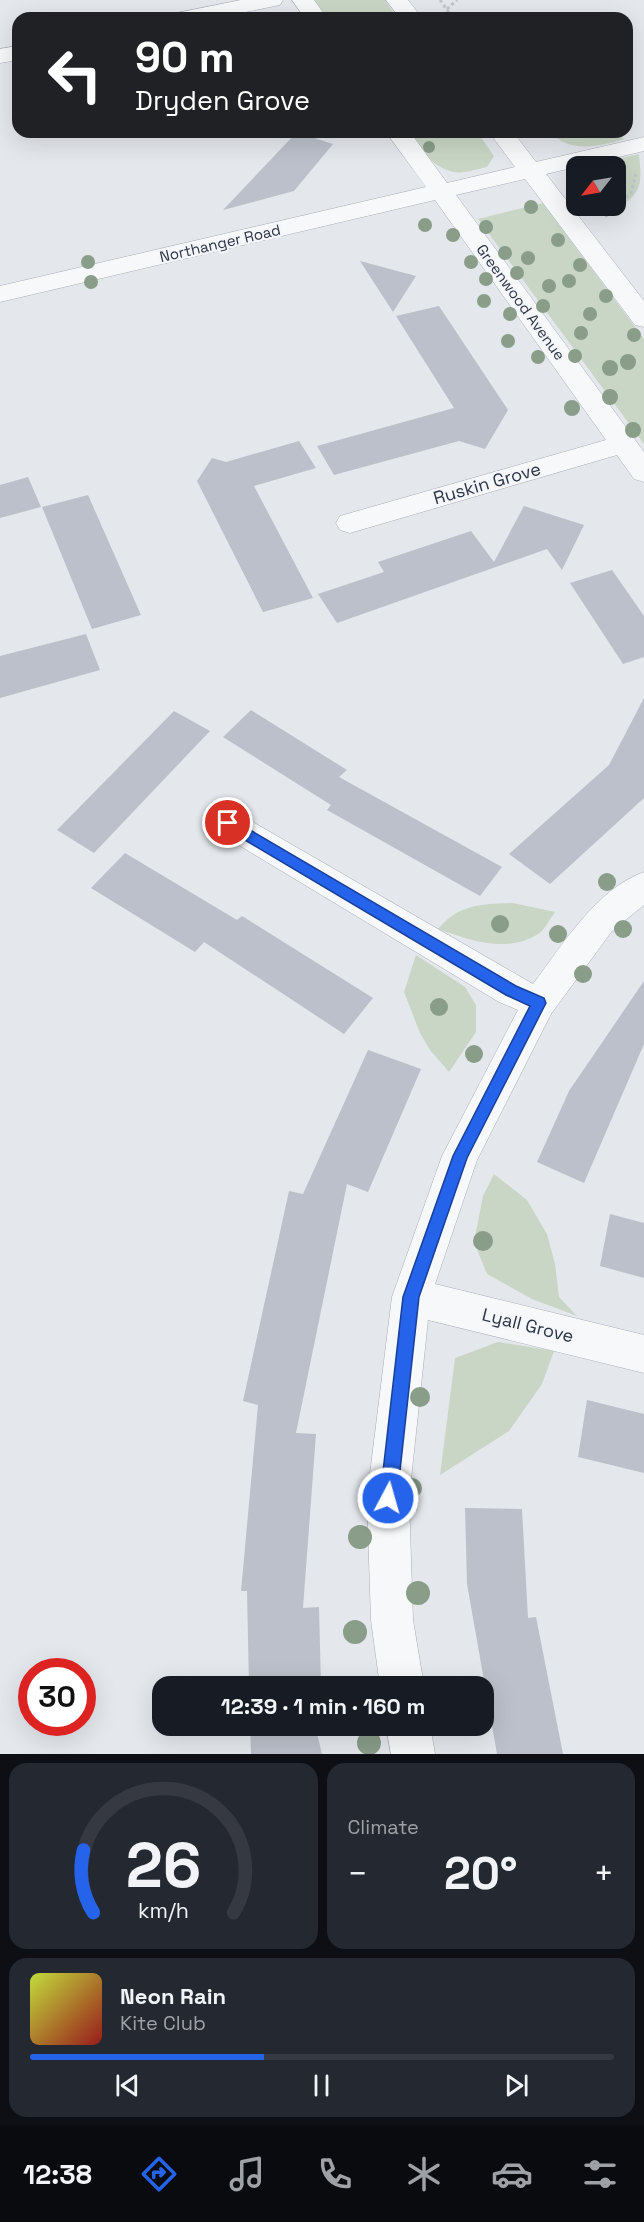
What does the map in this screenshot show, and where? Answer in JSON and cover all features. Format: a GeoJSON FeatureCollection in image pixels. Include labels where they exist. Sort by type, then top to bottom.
{"type":"FeatureCollection","features":[{"type":"Feature","properties":{"kind":"street"},"geometry":{"type":"LineString","coordinates":[[214,12],[272,0]]}},
{"type":"Feature","properties":{"kind":"street"},"geometry":{"type":"LineString","coordinates":[[397,0],[406,12]]}},
{"type":"Feature","properties":{"kind":"street","name":"Greenwood Avenue"},"geometry":{"type":"LineString","coordinates":[[402,138],[644,472]]}},
{"type":"Feature","properties":{"kind":"street"},"geometry":{"type":"LineString","coordinates":[[506,138],[644,319]]}},
{"type":"Feature","properties":{"kind":"street","name":"Northanger Road"},"geometry":{"type":"LineString","coordinates":[[0,294],[636,146]]}},
{"type":"Feature","properties":{"kind":"street","name":"Ruskin Grove"},"geometry":{"type":"LineString","coordinates":[[350,523],[624,444]]}},
{"type":"Feature","properties":{"kind":"street"},"geometry":{"type":"LineString","coordinates":[[228,823],[511,991],[539,1003]]}},
{"type":"Feature","properties":{"kind":"street"},"geometry":{"type":"LineString","coordinates":[[400,1676],[392,1620],[388,1498],[411,1297],[460,1156],[539,1003],[600,921],[644,886]]}},
{"type":"Feature","properties":{"kind":"street","name":"Lyall Grove"},"geometry":{"type":"LineString","coordinates":[[411,1297],[644,1354]]}},
{"type":"Feature","properties":{"kind":"street"},"geometry":{"type":"LineString","coordinates":[[410,1736],[413,1754]]}},
{"type":"Feature","properties":{"kind":"path"},"geometry":{"type":"LineString","coordinates":[[440,0],[449,12]]}},
{"type":"Feature","properties":{"kind":"path"},"geometry":{"type":"LineString","coordinates":[[447,9],[457,0]]}},
{"type":"Feature","properties":{"kind":"path"},"geometry":{"type":"LineString","coordinates":[[611,223],[605,214],[625,200],[638,180],[632,153],[636,146]]}},
{"type":"Feature","properties":{"kind":"green space"},"geometry":{"type":"Polygon","coordinates":[[[311,0],[385,0],[393,12],[320,12],[311,0]]]}},
{"type":"Feature","properties":{"kind":"green space"},"geometry":{"type":"Polygon","coordinates":[[[412,138],[481,138],[494,156],[487,167],[454,172],[433,162],[412,138]]]}},
{"type":"Feature","properties":{"kind":"green space"},"geometry":{"type":"Polygon","coordinates":[[[558,139],[625,139],[595,146],[576,146],[558,139]]]}},
{"type":"Feature","properties":{"kind":"green space"},"geometry":{"type":"Polygon","coordinates":[[[639,154],[640,183],[634,195],[626,203],[626,157],[639,154]]]}},
{"type":"Feature","properties":{"kind":"green space"},"geometry":{"type":"Polygon","coordinates":[[[543,203],[644,339],[644,444],[478,219],[543,203]]]}},
{"type":"Feature","properties":{"kind":"green space"},"geometry":{"type":"Polygon","coordinates":[[[513,903],[555,912],[541,932],[526,940],[513,943],[475,941],[438,929],[463,910],[482,905],[513,903]]]}},
{"type":"Feature","properties":{"kind":"green space"},"geometry":{"type":"Polygon","coordinates":[[[416,955],[465,987],[476,1005],[476,1032],[449,1072],[430,1050],[420,1033],[404,992],[416,955]]]}},
{"type":"Feature","properties":{"kind":"green space"},"geometry":{"type":"Polygon","coordinates":[[[494,1174],[527,1200],[547,1234],[555,1264],[559,1297],[577,1316],[532,1299],[487,1274],[474,1242],[483,1196],[494,1174]]]}},
{"type":"Feature","properties":{"kind":"green space"},"geometry":{"type":"Polygon","coordinates":[[[498,1342],[554,1351],[542,1384],[509,1431],[440,1475],[455,1358],[498,1342]]]}},
{"type":"Feature","properties":{"kind":"building"},"geometry":{"type":"Polygon","coordinates":[[[291,138],[314,138],[333,144],[294,191],[223,210],[291,138]]]}},
{"type":"Feature","properties":{"kind":"building"},"geometry":{"type":"Polygon","coordinates":[[[360,261],[416,276],[393,312],[360,261]]]}},
{"type":"Feature","properties":{"kind":"building"},"geometry":{"type":"Polygon","coordinates":[[[439,306],[508,410],[485,449],[459,441],[334,475],[317,446],[454,408],[396,316],[439,306]]]}},
{"type":"Feature","properties":{"kind":"building"},"geometry":{"type":"Polygon","coordinates":[[[299,441],[316,468],[254,486],[313,598],[263,612],[197,481],[212,458],[226,462],[299,441]]]}},
{"type":"Feature","properties":{"kind":"building"},"geometry":{"type":"Polygon","coordinates":[[[28,477],[41,507],[0,518],[0,485],[28,477]]]}},
{"type":"Feature","properties":{"kind":"building"},"geometry":{"type":"Polygon","coordinates":[[[88,495],[141,615],[92,629],[42,507],[88,495]]]}},
{"type":"Feature","properties":{"kind":"building"},"geometry":{"type":"Polygon","coordinates":[[[524,506],[584,525],[562,570],[547,549],[337,623],[318,594],[384,572],[378,562],[471,531],[494,562],[524,506]]]}},
{"type":"Feature","properties":{"kind":"building"},"geometry":{"type":"Polygon","coordinates":[[[612,570],[644,616],[644,657],[623,664],[570,583],[612,570]]]}},
{"type":"Feature","properties":{"kind":"building"},"geometry":{"type":"Polygon","coordinates":[[[86,634],[100,670],[0,698],[0,656],[86,634]]]}},
{"type":"Feature","properties":{"kind":"building"},"geometry":{"type":"Polygon","coordinates":[[[644,698],[644,798],[550,884],[509,854],[609,765],[644,698]]]}},
{"type":"Feature","properties":{"kind":"building"},"geometry":{"type":"Polygon","coordinates":[[[251,710],[347,770],[339,777],[502,867],[480,896],[327,810],[331,805],[223,737],[251,710]]]}},
{"type":"Feature","properties":{"kind":"building"},"geometry":{"type":"Polygon","coordinates":[[[174,711],[210,731],[94,853],[57,830],[174,711]]]}},
{"type":"Feature","properties":{"kind":"building"},"geometry":{"type":"Polygon","coordinates":[[[125,853],[237,920],[242,916],[373,998],[344,1034],[204,942],[195,952],[91,888],[125,853]]]}},
{"type":"Feature","properties":{"kind":"building"},"geometry":{"type":"Polygon","coordinates":[[[644,981],[644,1044],[584,1183],[537,1162],[569,1091],[644,981]]]}},
{"type":"Feature","properties":{"kind":"building"},"geometry":{"type":"Polygon","coordinates":[[[368,1050],[421,1069],[368,1192],[347,1184],[296,1433],[316,1434],[303,1608],[319,1607],[321,1676],[249,1676],[247,1591],[241,1591],[258,1405],[243,1401],[289,1191],[303,1194],[368,1050]]]}},
{"type":"Feature","properties":{"kind":"building"},"geometry":{"type":"Polygon","coordinates":[[[610,1214],[644,1223],[644,1278],[600,1266],[610,1214]]]}},
{"type":"Feature","properties":{"kind":"building"},"geometry":{"type":"Polygon","coordinates":[[[587,1400],[644,1414],[644,1473],[578,1457],[587,1400]]]}},
{"type":"Feature","properties":{"kind":"building"},"geometry":{"type":"Polygon","coordinates":[[[465,1508],[522,1509],[528,1618],[536,1617],[563,1754],[497,1754],[494,1736],[494,1676],[483,1676],[467,1584],[465,1508]]]}},
{"type":"Feature","properties":{"kind":"building"},"geometry":{"type":"Polygon","coordinates":[[[250,1736],[318,1736],[322,1754],[251,1754],[250,1736]]]}},
{"type":"Feature","properties":{"kind":"route"},"geometry":{"type":"LineString","coordinates":[[228,823],[511,991],[539,1003],[460,1156],[411,1297],[388,1498]]}}]}
